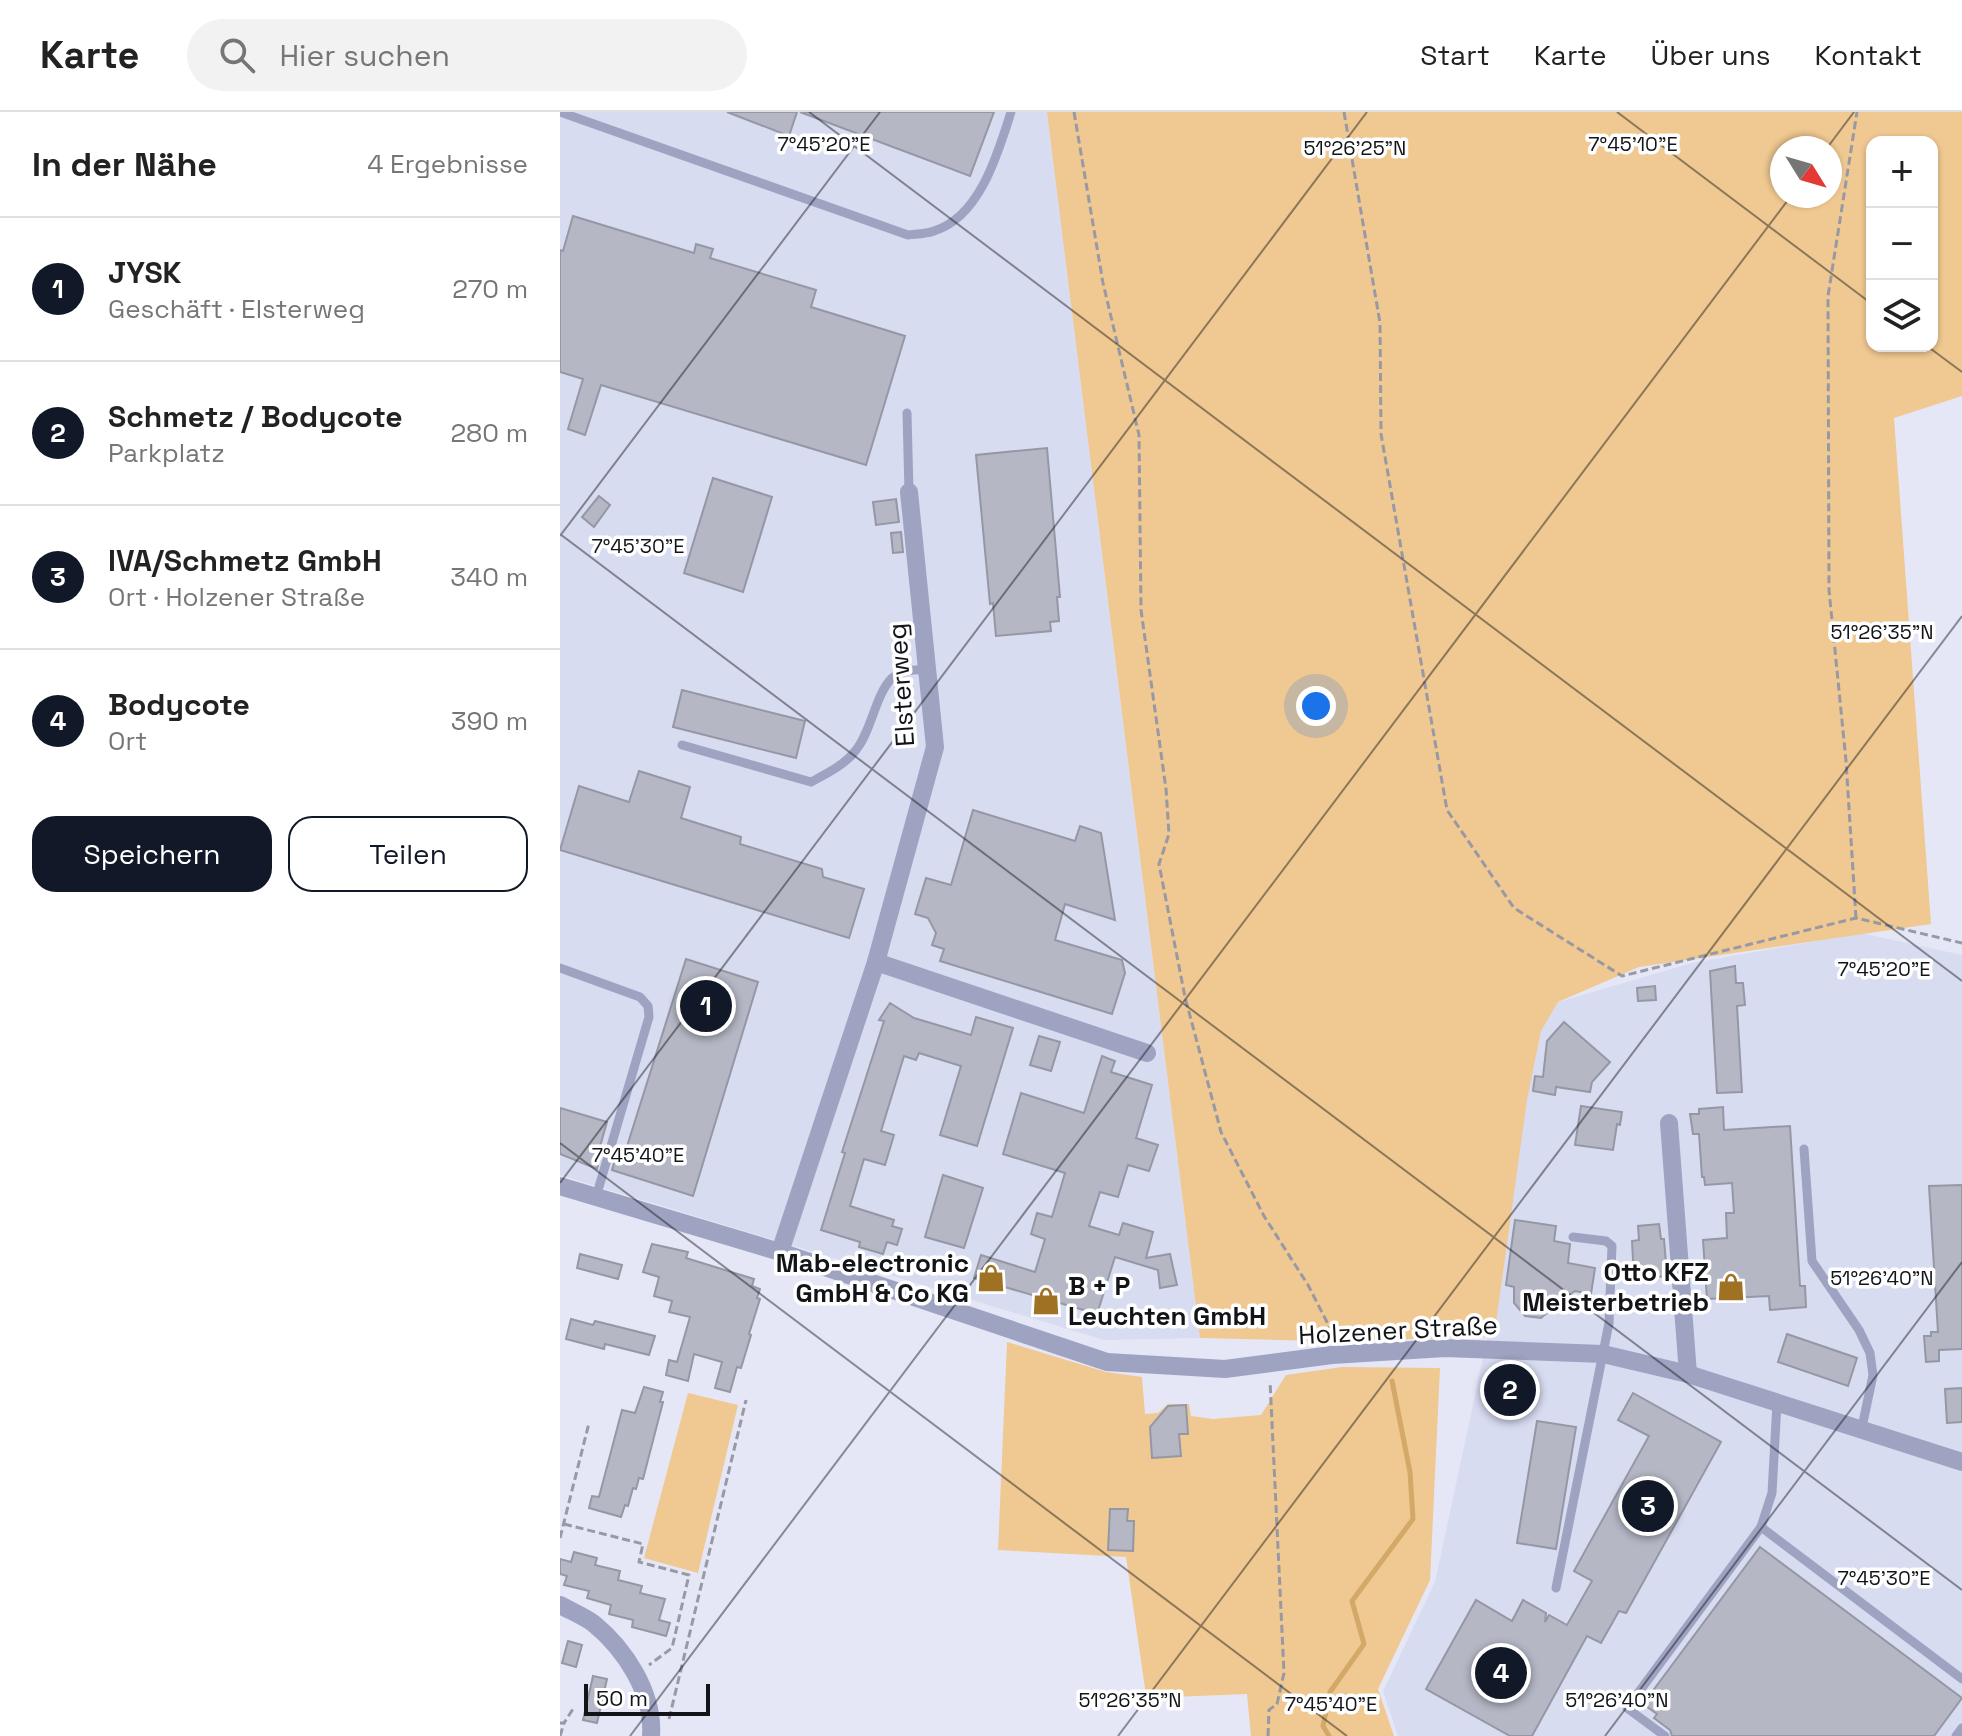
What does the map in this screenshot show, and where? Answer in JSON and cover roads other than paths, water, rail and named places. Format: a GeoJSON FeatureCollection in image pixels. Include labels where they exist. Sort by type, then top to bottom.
{"type":"FeatureCollection","features":[{"type":"Feature","properties":{"kind":"street","name":"Elsterweg"},"geometry":{"type":"LineString","coordinates":[[780,1252],[876,962],[935,747],[909,492]]}},
{"type":"Feature","properties":{"kind":"street"},"geometry":{"type":"LineString","coordinates":[[876,962],[1147,1053]]}},
{"type":"Feature","properties":{"kind":"street"},"geometry":{"type":"LineString","coordinates":[[1669,1123],[1688,1374]]}},
{"type":"Feature","properties":{"kind":"street","name":"Holzener Straße"},"geometry":{"type":"LineString","coordinates":[[560,1186],[780,1252],[1107,1362],[1225,1369],[1332,1355],[1445,1348],[1603,1354],[1688,1374],[1962,1462]]}},
{"type":"Feature","properties":{"kind":"street"},"geometry":{"type":"LineString","coordinates":[[560,1605],[596,1626],[618,1649],[636,1674],[646,1695],[652,1724],[659,1732]]}},
{"type":"Feature","properties":{"kind":"lane"},"geometry":{"type":"LineString","coordinates":[[560,112],[908,235],[934,231],[957,219],[990,175],[1011,112]]}},
{"type":"Feature","properties":{"kind":"lane"},"geometry":{"type":"LineString","coordinates":[[907,413],[909,492]]}},
{"type":"Feature","properties":{"kind":"lane"},"geometry":{"type":"LineString","coordinates":[[682,745],[811,782],[855,752],[870,728],[892,678],[905,671],[928,669]]}},
{"type":"Feature","properties":{"kind":"lane"},"geometry":{"type":"LineString","coordinates":[[560,968],[640,997],[648,1006],[649,1017],[596,1197]]}},
{"type":"Feature","properties":{"kind":"lane"},"geometry":{"type":"LineString","coordinates":[[1804,1149],[1812,1261],[1859,1330],[1870,1353],[1873,1375],[1861,1432]]}},
{"type":"Feature","properties":{"kind":"lane"},"geometry":{"type":"LineString","coordinates":[[1556,1588],[1609,1323],[1612,1246],[1606,1241],[1573,1237]]}},
{"type":"Feature","properties":{"kind":"lane"},"geometry":{"type":"LineString","coordinates":[[1665,1736],[1627,1708],[1761,1527],[1772,1493],[1777,1403]]}},
{"type":"Feature","properties":{"kind":"lane"},"geometry":{"type":"LineString","coordinates":[[1761,1527],[1962,1679]]}},
{"type":"Feature","properties":{"kind":"lane"},"geometry":{"type":"LineString","coordinates":[[1956,1736],[1962,1728]]}},
{"type":"Feature","properties":{"kind":"waterway"},"geometry":{"type":"LineString","coordinates":[[1329,1736],[1323,1726],[1330,1692],[1364,1644],[1352,1601],[1413,1519],[1410,1472],[1392,1381]]}},
{"type":"Feature","properties":{"kind":"place","name":"JYSK"},"geometry":{"type":"Point","coordinates":[706,1006]}},
{"type":"Feature","properties":{"kind":"place","name":"Mab-electronic GmbH & Co KG"},"geometry":{"type":"Point","coordinates":[991,1278]}},
{"type":"Feature","properties":{"kind":"place","name":"Otto KFZ Meisterbetrieb"},"geometry":{"type":"Point","coordinates":[1731,1287]}},
{"type":"Feature","properties":{"kind":"place","name":"B + P Leuchten GmbH"},"geometry":{"type":"Point","coordinates":[1046,1301]}},
{"type":"Feature","properties":{"kind":"place","name":"Schmetz / Bodycote"},"geometry":{"type":"Point","coordinates":[1510,1390]}},
{"type":"Feature","properties":{"kind":"place","name":"IVA/Schmetz GmbH"},"geometry":{"type":"Point","coordinates":[1648,1506]}},
{"type":"Feature","properties":{"kind":"place","name":"Bodycote"},"geometry":{"type":"Point","coordinates":[1501,1673]}}]}
